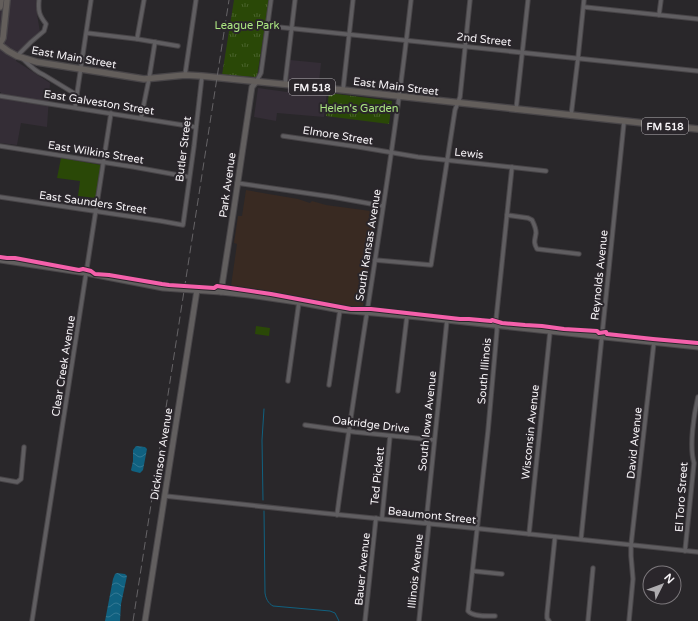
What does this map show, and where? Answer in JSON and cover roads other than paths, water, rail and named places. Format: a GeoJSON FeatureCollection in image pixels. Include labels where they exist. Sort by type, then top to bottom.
{"type":"FeatureCollection","features":[{"type":"Feature","properties":{"kind":"main road"},"geometry":{"type":"LineString","coordinates":[[0,7],[1,0]]}},
{"type":"Feature","properties":{"kind":"main road"},"geometry":{"type":"LineString","coordinates":[[0,44],[3,38],[7,0]]}},
{"type":"Feature","properties":{"kind":"main road","name":"East Main Street"},"geometry":{"type":"LineString","coordinates":[[0,44],[8,51],[19,57],[37,62],[149,79],[185,75],[202,76],[698,129]]}},
{"type":"Feature","properties":{"kind":"street"},"geometry":{"type":"LineString","coordinates":[[39,0],[39,13],[46,24],[44,31],[31,42],[19,57],[40,73],[76,95]]}},
{"type":"Feature","properties":{"kind":"street"},"geometry":{"type":"LineString","coordinates":[[75,107],[91,0]]}},
{"type":"Feature","properties":{"kind":"street"},"geometry":{"type":"LineString","coordinates":[[137,39],[144,0]]}},
{"type":"Feature","properties":{"kind":"street"},"geometry":{"type":"LineString","coordinates":[[185,75],[196,0]]}},
{"type":"Feature","properties":{"kind":"street"},"geometry":{"type":"LineString","coordinates":[[256,82],[261,73],[271,0]]}},
{"type":"Feature","properties":{"kind":"street"},"geometry":{"type":"LineString","coordinates":[[285,84],[295,0]]}},
{"type":"Feature","properties":{"kind":"street"},"geometry":{"type":"LineString","coordinates":[[343,90],[353,0]]}},
{"type":"Feature","properties":{"kind":"street","name":"South Kansas Avenue"},"geometry":{"type":"LineString","coordinates":[[337,515],[348,431],[400,96],[411,0]]}},
{"type":"Feature","properties":{"kind":"street"},"geometry":{"type":"LineString","coordinates":[[375,260],[431,265],[455,110],[460,97],[470,0]]}},
{"type":"Feature","properties":{"kind":"street"},"geometry":{"type":"LineString","coordinates":[[516,110],[528,0]]}},
{"type":"Feature","properties":{"kind":"street"},"geometry":{"type":"LineString","coordinates":[[571,116],[584,7],[583,0]]}},
{"type":"Feature","properties":{"kind":"street"},"geometry":{"type":"LineString","coordinates":[[659,15],[661,0]]}},
{"type":"Feature","properties":{"kind":"street"},"geometry":{"type":"LineString","coordinates":[[584,7],[698,19]]}},
{"type":"Feature","properties":{"kind":"street","name":"2nd Street"},"geometry":{"type":"LineString","coordinates":[[268,26],[698,71]]}},
{"type":"Feature","properties":{"kind":"street"},"geometry":{"type":"LineString","coordinates":[[87,33],[178,46]]}},
{"type":"Feature","properties":{"kind":"street"},"geometry":{"type":"LineString","coordinates":[[141,118],[155,42]]}},
{"type":"Feature","properties":{"kind":"street","name":"Butler Street"},"geometry":{"type":"LineString","coordinates":[[183,225],[202,76]]}},
{"type":"Feature","properties":{"kind":"street","name":"Park Avenue"},"geometry":{"type":"LineString","coordinates":[[220,292],[252,88],[256,82]]}},
{"type":"Feature","properties":{"kind":"street","name":"East Galveston Street"},"geometry":{"type":"LineString","coordinates":[[0,96],[195,126]]}},
{"type":"Feature","properties":{"kind":"street","name":"Clear Creek Avenue"},"geometry":{"type":"LineString","coordinates":[[32,621],[111,113]]}},
{"type":"Feature","properties":{"kind":"street","name":"Reynolds Avenue"},"geometry":{"type":"LineString","coordinates":[[580,540],[624,122]]}},
{"type":"Feature","properties":{"kind":"street","name":"Elmore Street"},"geometry":{"type":"LineString","coordinates":[[283,136],[391,152]]}},
{"type":"Feature","properties":{"kind":"street","name":"East Wilkins Street"},"geometry":{"type":"LineString","coordinates":[[0,146],[189,177]]}},
{"type":"Feature","properties":{"kind":"street","name":"Lewis"},"geometry":{"type":"LineString","coordinates":[[391,152],[418,157],[546,171]]}},
{"type":"Feature","properties":{"kind":"street","name":"South Illinois"},"geometry":{"type":"LineString","coordinates":[[495,616],[470,614],[468,611],[488,431],[497,331],[496,326],[512,167]]}},
{"type":"Feature","properties":{"kind":"street"},"geometry":{"type":"LineString","coordinates":[[237,183],[383,206]]}},
{"type":"Feature","properties":{"kind":"street","name":"East Saunders Street"},"geometry":{"type":"LineString","coordinates":[[0,198],[183,225]]}},
{"type":"Feature","properties":{"kind":"street"},"geometry":{"type":"LineString","coordinates":[[507,215],[532,220],[536,231],[534,245],[537,249],[579,254]]}},
{"type":"Feature","properties":{"kind":"street"},"geometry":{"type":"LineString","coordinates":[[0,260],[163,288],[220,292],[299,302],[340,310],[366,313],[447,320],[698,347]]}},
{"type":"Feature","properties":{"kind":"street","name":"Dickinson Avenue"},"geometry":{"type":"LineString","coordinates":[[145,621],[197,290]]}},
{"type":"Feature","properties":{"kind":"street"},"geometry":{"type":"LineString","coordinates":[[288,381],[299,302]]}},
{"type":"Feature","properties":{"kind":"street"},"geometry":{"type":"LineString","coordinates":[[329,385],[340,310]]}},
{"type":"Feature","properties":{"kind":"street"},"geometry":{"type":"LineString","coordinates":[[398,391],[407,316]]}},
{"type":"Feature","properties":{"kind":"street","name":"South Iowa Avenue"},"geometry":{"type":"LineString","coordinates":[[427,523],[447,320]]}},
{"type":"Feature","properties":{"kind":"street","name":"Wisconsin Avenue"},"geometry":{"type":"LineString","coordinates":[[529,534],[550,332]]}},
{"type":"Feature","properties":{"kind":"street","name":"David Avenue"},"geometry":{"type":"LineString","coordinates":[[629,621],[633,579],[631,545],[654,342]]}},
{"type":"Feature","properties":{"kind":"street","name":"El Toro Street"},"geometry":{"type":"LineString","coordinates":[[685,551],[694,463],[692,456],[692,445],[698,397]]}},
{"type":"Feature","properties":{"kind":"street","name":"Oakridge Drive"},"geometry":{"type":"LineString","coordinates":[[305,425],[434,440]]}},
{"type":"Feature","properties":{"kind":"street","name":"Ted Pickett"},"geometry":{"type":"LineString","coordinates":[[382,518],[390,436]]}},
{"type":"Feature","properties":{"kind":"street"},"geometry":{"type":"LineString","coordinates":[[0,479],[17,482],[20,481],[24,447]]}},
{"type":"Feature","properties":{"kind":"street","name":"Beaumont Street"},"geometry":{"type":"LineString","coordinates":[[165,496],[698,552]]}},
{"type":"Feature","properties":{"kind":"street","name":"Bauer Avenue"},"geometry":{"type":"LineString","coordinates":[[365,621],[376,518]]}},
{"type":"Feature","properties":{"kind":"street","name":"Illinois Avenue"},"geometry":{"type":"LineString","coordinates":[[418,621],[427,523]]}},
{"type":"Feature","properties":{"kind":"street"},"geometry":{"type":"LineString","coordinates":[[549,621],[547,614],[555,537]]}},
{"type":"Feature","properties":{"kind":"street"},"geometry":{"type":"LineString","coordinates":[[588,621],[593,568]]}},
{"type":"Feature","properties":{"kind":"street"},"geometry":{"type":"LineString","coordinates":[[473,571],[502,574]]}},
{"type":"Feature","properties":{"kind":"water"},"geometry":{"type":"Polygon","coordinates":[[[136,446],[145,447],[147,449],[143,470],[140,473],[131,470],[133,450],[136,446]]]}},
{"type":"Feature","properties":{"kind":"water"},"geometry":{"type":"Polygon","coordinates":[[[117,573],[125,574],[127,576],[121,604],[120,621],[105,621],[113,579],[117,573]]]}},
{"type":"Feature","properties":{"kind":"waterway"},"geometry":{"type":"LineString","coordinates":[[263,500],[262,440],[264,409]]}},
{"type":"Feature","properties":{"kind":"waterway"},"geometry":{"type":"LineString","coordinates":[[264,511],[265,593],[269,602],[273,606],[330,611],[335,613],[339,621]]}},
{"type":"Feature","properties":{"kind":"railway"},"geometry":{"type":"LineString","coordinates":[[133,621],[229,0]]}},
{"type":"Feature","properties":{"kind":"park label","name":"League Park"},"geometry":{"type":"Point","coordinates":[247,25]}},
{"type":"Feature","properties":{"kind":"park label","name":"Helen's Garden"},"geometry":{"type":"Point","coordinates":[359,108]}}]}
